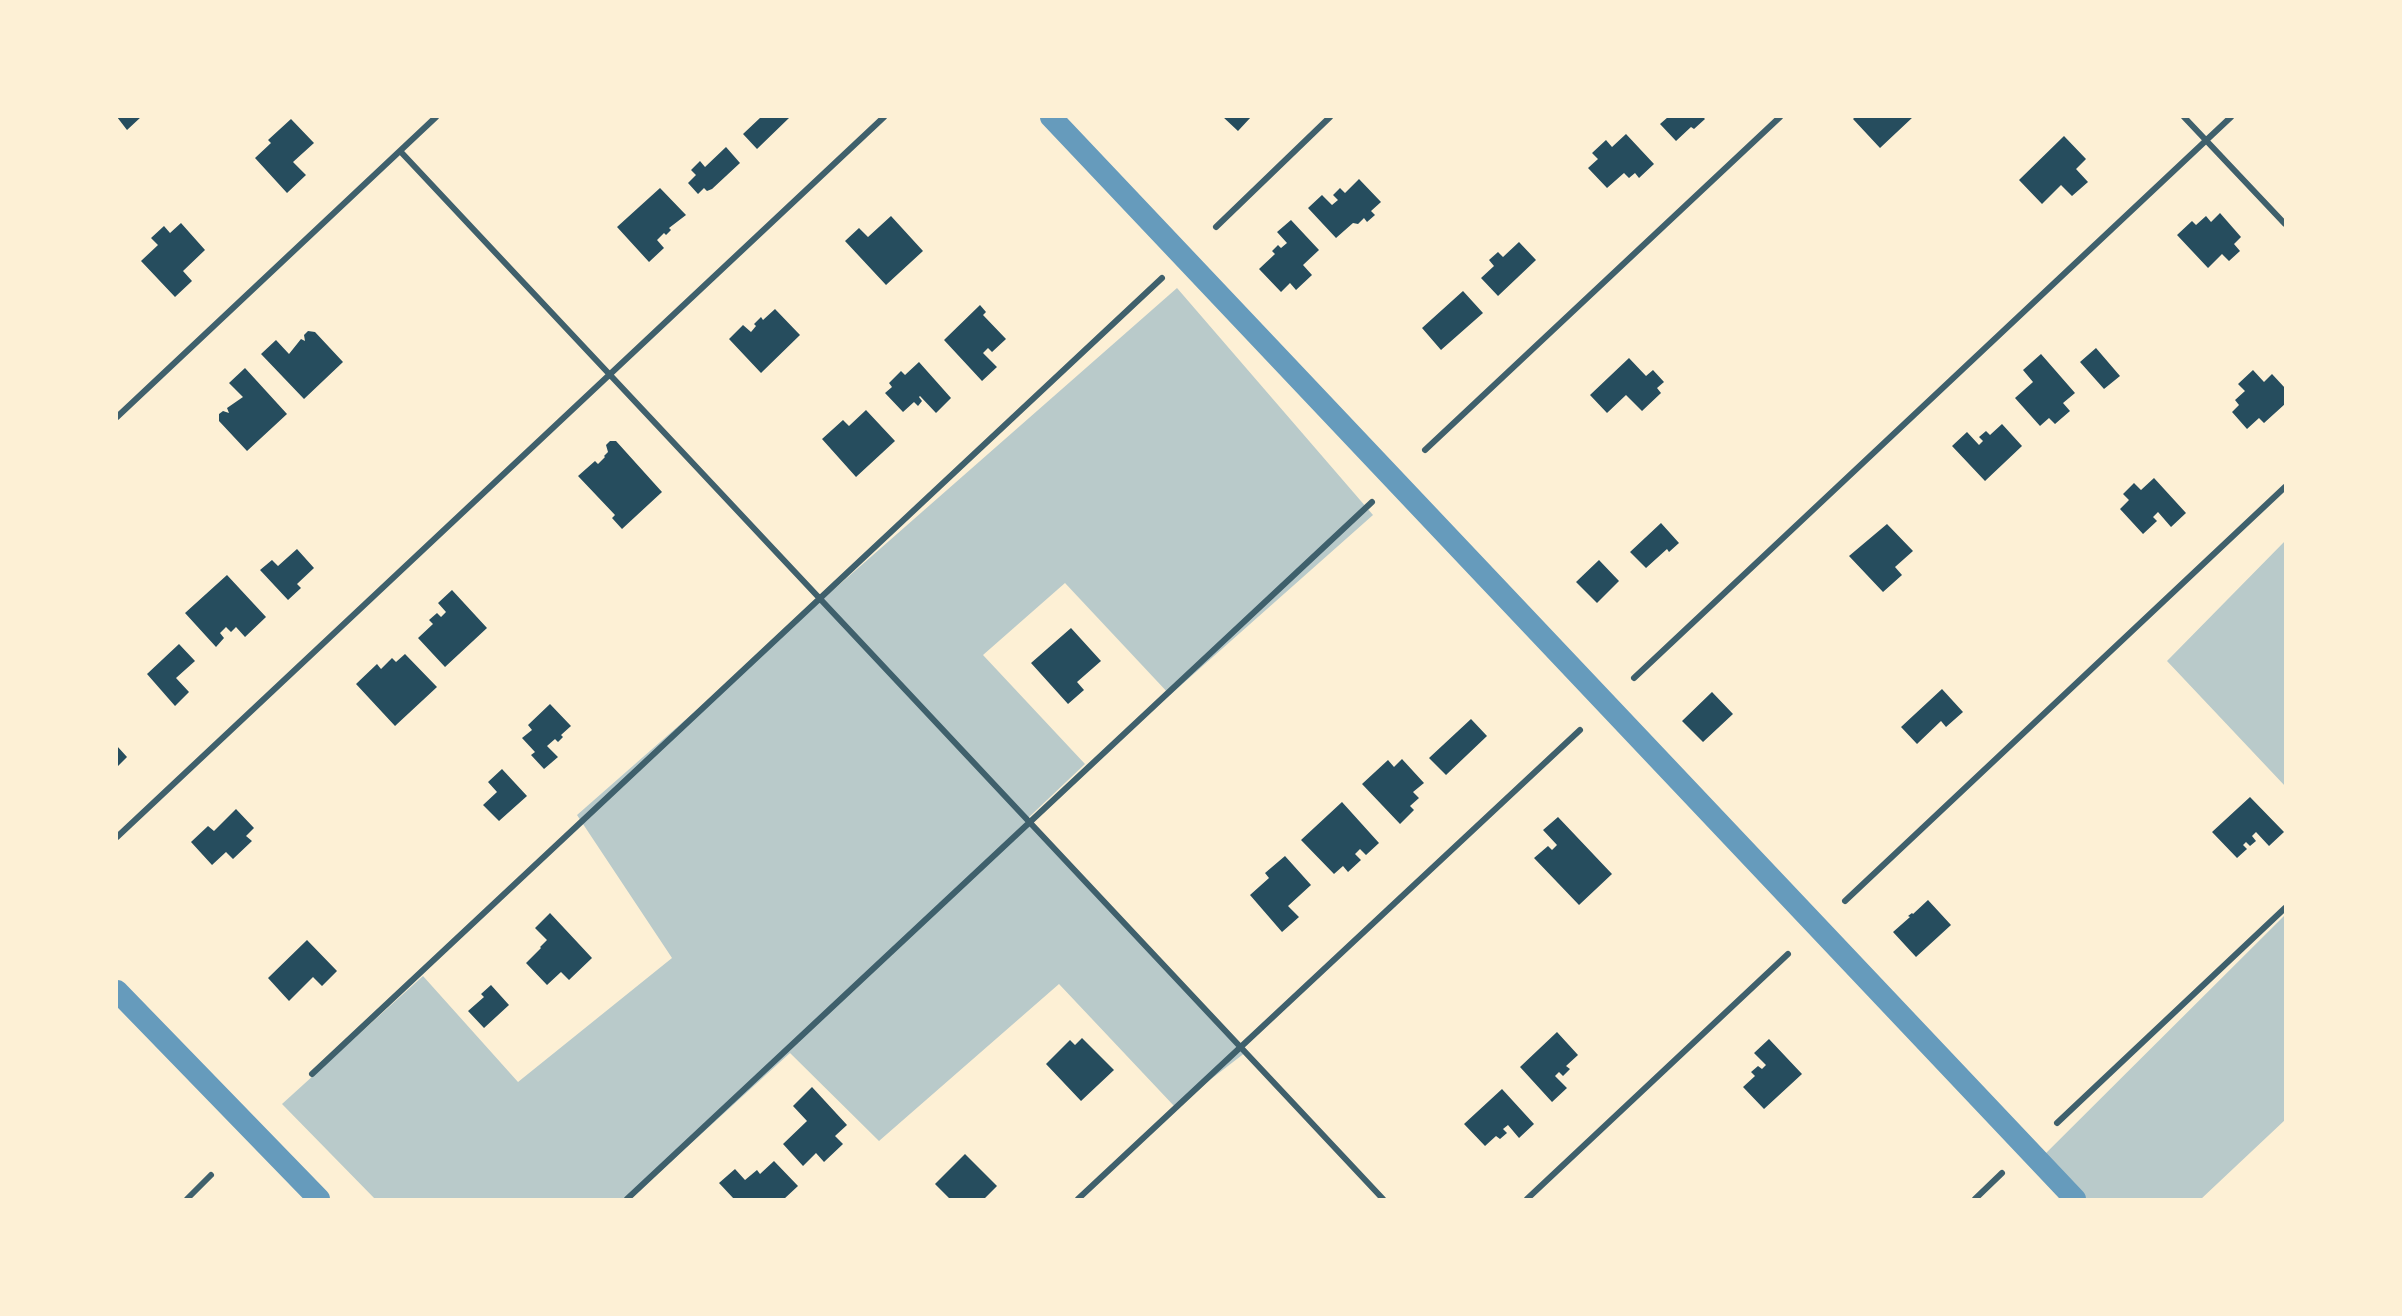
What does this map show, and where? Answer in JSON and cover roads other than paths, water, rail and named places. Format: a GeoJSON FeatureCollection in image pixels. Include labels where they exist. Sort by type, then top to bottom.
{"type":"FeatureCollection","features":[{"type":"Feature","properties":{"kind":"street"},"geometry":{"type":"LineString","coordinates":[[117,417],[436,117]]}},
{"type":"Feature","properties":{"kind":"street"},"geometry":{"type":"LineString","coordinates":[[117,837],[884,117]]}},
{"type":"Feature","properties":{"kind":"street"},"geometry":{"type":"LineString","coordinates":[[1216,227],[1330,117]]}},
{"type":"Feature","properties":{"kind":"street"},"geometry":{"type":"LineString","coordinates":[[1425,450],[1780,117]]}},
{"type":"Feature","properties":{"kind":"street"},"geometry":{"type":"LineString","coordinates":[[2184,117],[2285,224]]}},
{"type":"Feature","properties":{"kind":"street"},"geometry":{"type":"LineString","coordinates":[[1634,678],[2231,117]]}},
{"type":"Feature","properties":{"kind":"street"},"geometry":{"type":"LineString","coordinates":[[400,151],[1383,1199]]}},
{"type":"Feature","properties":{"kind":"street"},"geometry":{"type":"LineString","coordinates":[[312,1074],[1162,278]]}},
{"type":"Feature","properties":{"kind":"street"},"geometry":{"type":"LineString","coordinates":[[1845,901],[2285,487]]}},
{"type":"Feature","properties":{"kind":"street"},"geometry":{"type":"LineString","coordinates":[[627,1199],[1372,502]]}},
{"type":"Feature","properties":{"kind":"street"},"geometry":{"type":"LineString","coordinates":[[1078,1199],[1580,730]]}},
{"type":"Feature","properties":{"kind":"street"},"geometry":{"type":"LineString","coordinates":[[2057,1122],[2285,908]]}},
{"type":"Feature","properties":{"kind":"street"},"geometry":{"type":"LineString","coordinates":[[1527,1199],[1788,954]]}},
{"type":"Feature","properties":{"kind":"street"},"geometry":{"type":"LineString","coordinates":[[1975,1199],[2002,1173]]}},
{"type":"Feature","properties":{"kind":"street"},"geometry":{"type":"LineString","coordinates":[[187,1199],[211,1175]]}},
{"type":"Feature","properties":{"kind":"waterway"},"geometry":{"type":"LineString","coordinates":[[1051,117],[2075,1199]]}},
{"type":"Feature","properties":{"kind":"waterway"},"geometry":{"type":"LineString","coordinates":[[117,991],[319,1199]]}}]}
